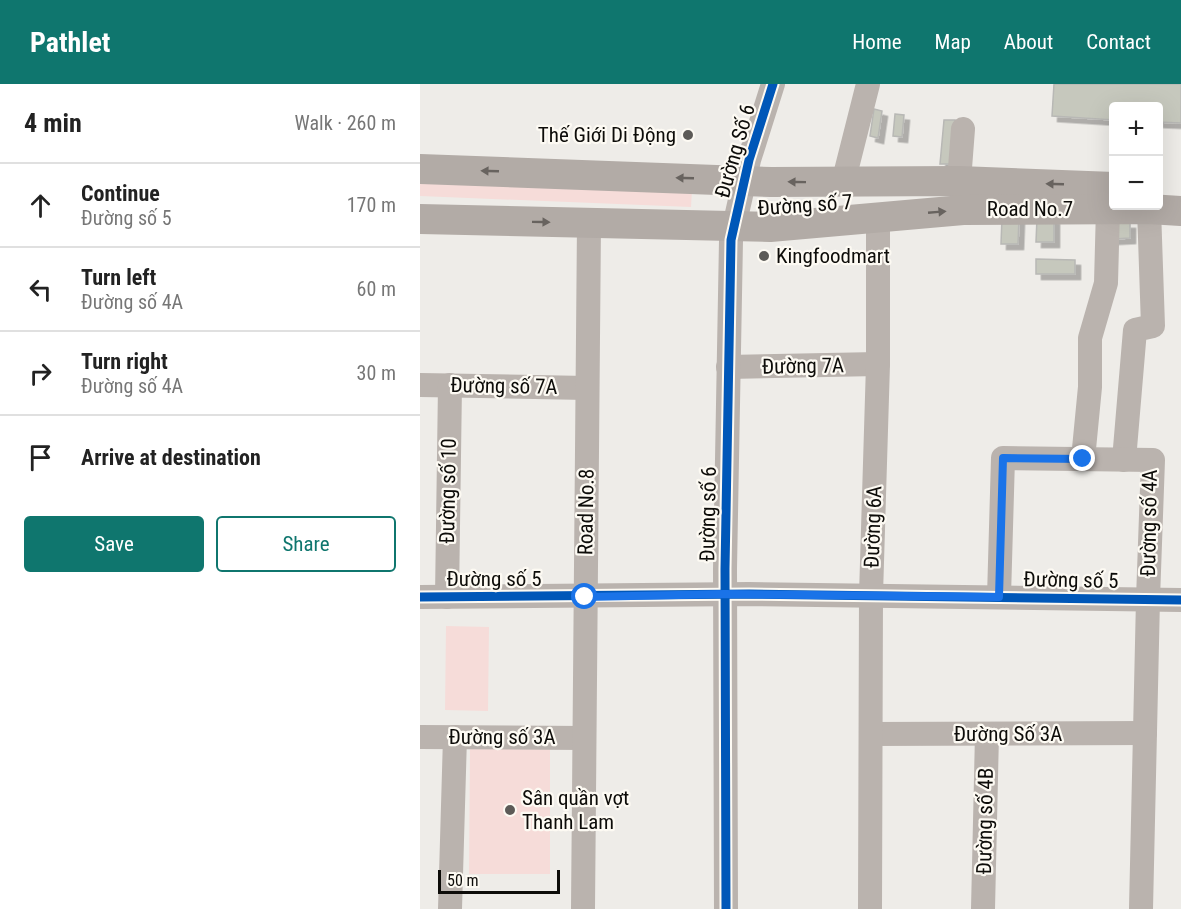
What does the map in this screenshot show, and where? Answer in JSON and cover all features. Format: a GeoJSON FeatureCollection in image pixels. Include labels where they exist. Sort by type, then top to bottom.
{"type":"FeatureCollection","features":[{"type":"Feature","properties":{"kind":"main road","name":"Đường số 7"},"geometry":{"type":"LineString","coordinates":[[420,169],[843,183],[959,181],[1109,198]]}},
{"type":"Feature","properties":{"kind":"main road"},"geometry":{"type":"LineString","coordinates":[[1163,196],[1181,191]]}},
{"type":"Feature","properties":{"kind":"main road","name":"Road No.7"},"geometry":{"type":"LineString","coordinates":[[878,218],[1109,198]]}},
{"type":"Feature","properties":{"kind":"main road","name":"Road No.7"},"geometry":{"type":"LineString","coordinates":[[1163,203],[1181,211]]}},
{"type":"Feature","properties":{"kind":"main road","name":"Đường số 7"},"geometry":{"type":"LineString","coordinates":[[420,219],[770,228],[878,218]]}},
{"type":"Feature","properties":{"kind":"street","name":"Đường Số 6"},"geometry":{"type":"LineString","coordinates":[[733,228],[743,180],[772,84]]}},
{"type":"Feature","properties":{"kind":"street"},"geometry":{"type":"LineString","coordinates":[[843,183],[868,84]]}},
{"type":"Feature","properties":{"kind":"street"},"geometry":{"type":"LineString","coordinates":[[959,181],[963,129]]}},
{"type":"Feature","properties":{"kind":"street"},"geometry":{"type":"LineString","coordinates":[[1083,459],[1090,387],[1090,338],[1107,283],[1110,210]]}},
{"type":"Feature","properties":{"kind":"street"},"geometry":{"type":"LineString","coordinates":[[1124,460],[1135,330],[1153,327],[1154,210]]}},
{"type":"Feature","properties":{"kind":"street","name":"Đường 6A"},"geometry":{"type":"LineString","coordinates":[[870,909],[871,595],[878,364],[878,218]]}},
{"type":"Feature","properties":{"kind":"street","name":"Road No.8"},"geometry":{"type":"LineString","coordinates":[[583,909],[590,223]]}},
{"type":"Feature","properties":{"kind":"street","name":"Đường số 6"},"geometry":{"type":"LineString","coordinates":[[726,909],[725,594],[728,368],[733,228]]}},
{"type":"Feature","properties":{"kind":"street","name":"Đường 7A"},"geometry":{"type":"LineString","coordinates":[[728,368],[878,364]]}},
{"type":"Feature","properties":{"kind":"street","name":"Đường số 7A"},"geometry":{"type":"LineString","coordinates":[[420,385],[587,388]]}},
{"type":"Feature","properties":{"kind":"street","name":"Đường số 10"},"geometry":{"type":"LineString","coordinates":[[447,597],[450,385]]}},
{"type":"Feature","properties":{"kind":"street","name":"Đường số 4A"},"geometry":{"type":"LineString","coordinates":[[999,597],[1003,458],[1153,460],[1141,909]]}},
{"type":"Feature","properties":{"kind":"street","name":"Đường số 5"},"geometry":{"type":"LineString","coordinates":[[420,597],[725,594],[1181,600]]}},
{"type":"Feature","properties":{"kind":"street","name":"Đường Số 3A"},"geometry":{"type":"LineString","coordinates":[[871,734],[1145,733]]}},
{"type":"Feature","properties":{"kind":"street","name":"Đường số 4B"},"geometry":{"type":"LineString","coordinates":[[983,909],[987,734]]}},
{"type":"Feature","properties":{"kind":"street","name":"Đường số 3A"},"geometry":{"type":"LineString","coordinates":[[420,737],[584,738]]}},
{"type":"Feature","properties":{"kind":"street"},"geometry":{"type":"LineString","coordinates":[[450,909],[455,737]]}},
{"type":"Feature","properties":{"kind":"shaded area"},"geometry":{"type":"Polygon","coordinates":[[[420,177],[692,189],[691,207],[420,196],[420,177]]]}},
{"type":"Feature","properties":{"kind":"shaded area"},"geometry":{"type":"Polygon","coordinates":[[[446,626],[489,627],[488,711],[445,710],[446,626]]]}},
{"type":"Feature","properties":{"kind":"shaded area","name":"Sân quần vợt Thanh Lam"},"geometry":{"type":"Polygon","coordinates":[[[470,746],[550,747],[550,874],[469,874],[470,746]]]}},
{"type":"Feature","properties":{"kind":"building"},"geometry":{"type":"Polygon","coordinates":[[[1054,84],[1181,84],[1181,123],[1163,122],[1163,102],[1109,102],[1109,120],[1052,116],[1054,84]]]}},
{"type":"Feature","properties":{"kind":"building"},"geometry":{"type":"Polygon","coordinates":[[[874,109],[882,111],[878,138],[870,136],[874,109]]]}},
{"type":"Feature","properties":{"kind":"building"},"geometry":{"type":"Polygon","coordinates":[[[895,114],[904,115],[902,137],[893,136],[895,114]]]}},
{"type":"Feature","properties":{"kind":"building"},"geometry":{"type":"Polygon","coordinates":[[[944,120],[955,120],[951,164],[940,164],[944,120]]]}},
{"type":"Feature","properties":{"kind":"building"},"geometry":{"type":"Polygon","coordinates":[[[1002,217],[1019,218],[1018,244],[1001,244],[1002,217]]]}},
{"type":"Feature","properties":{"kind":"building"},"geometry":{"type":"Polygon","coordinates":[[[1037,218],[1054,219],[1054,242],[1036,242],[1037,218]]]}},
{"type":"Feature","properties":{"kind":"building"},"geometry":{"type":"Polygon","coordinates":[[[1112,223],[1130,223],[1130,238],[1112,239],[1112,223]]]}},
{"type":"Feature","properties":{"kind":"building"},"geometry":{"type":"Polygon","coordinates":[[[1036,259],[1075,260],[1075,274],[1036,274],[1036,259]]]}},
{"type":"Feature","properties":{"kind":"cycle path"},"geometry":{"type":"LineString","coordinates":[[726,909],[725,569],[731,240],[749,160],[773,84]]}},
{"type":"Feature","properties":{"kind":"cycle path"},"geometry":{"type":"LineString","coordinates":[[420,597],[749,594],[1181,600]]}},
{"type":"Feature","properties":{"kind":"place","name":"Thế Giới Di Động"},"geometry":{"type":"Point","coordinates":[688,135]}},
{"type":"Feature","properties":{"kind":"place","name":"Kingfoodmart"},"geometry":{"type":"Point","coordinates":[764,256]}},
{"type":"Feature","properties":{"kind":"place","name":"Sân quần vợt Thanh Lam"},"geometry":{"type":"Point","coordinates":[510,810]}},
{"type":"Feature","properties":{"kind":"route"},"geometry":{"type":"LineString","coordinates":[[585,597],[725,594],[999,597],[1003,458],[1083,459]]}}]}
